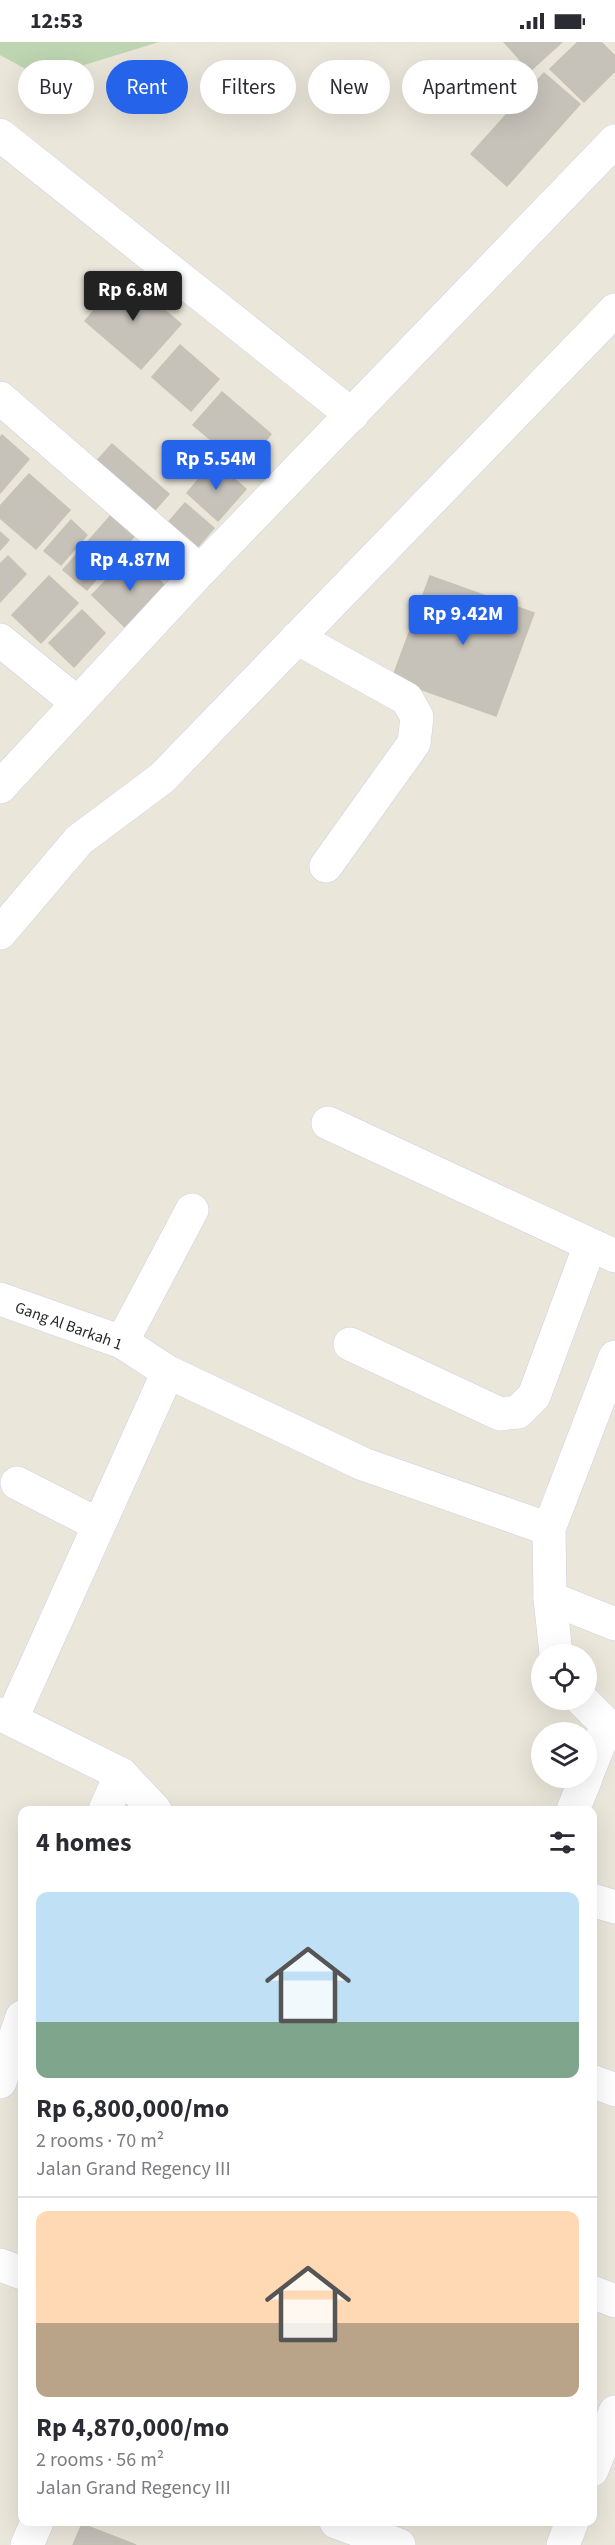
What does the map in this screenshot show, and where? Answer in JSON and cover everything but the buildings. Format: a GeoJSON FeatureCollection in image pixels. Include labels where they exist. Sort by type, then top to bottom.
{"type":"FeatureCollection","features":[{"type":"Feature","properties":{"kind":"street"},"geometry":{"type":"LineString","coordinates":[[0,135],[352,415]]}},
{"type":"Feature","properties":{"kind":"street"},"geometry":{"type":"LineString","coordinates":[[0,787],[76,702],[200,571],[615,141]]}},
{"type":"Feature","properties":{"kind":"street"},"geometry":{"type":"LineString","coordinates":[[0,933],[79,840],[162,778],[615,310]]}},
{"type":"Feature","properties":{"kind":"street"},"geometry":{"type":"LineString","coordinates":[[0,398],[200,571]]}},
{"type":"Feature","properties":{"kind":"street"},"geometry":{"type":"LineString","coordinates":[[297,638],[406,699],[417,717],[414,743],[326,866]]}},
{"type":"Feature","properties":{"kind":"street"},"geometry":{"type":"LineString","coordinates":[[0,640],[76,702]]}},
{"type":"Feature","properties":{"kind":"street"},"geometry":{"type":"LineString","coordinates":[[328,1123],[603,1251],[534,1396],[518,1412],[500,1414],[350,1344]]}},
{"type":"Feature","properties":{"kind":"street"},"geometry":{"type":"LineString","coordinates":[[122,1342],[192,1210]]}},
{"type":"Feature","properties":{"kind":"street","name":"Gang Al Barkah 1"},"geometry":{"type":"LineString","coordinates":[[0,1299],[122,1342],[168,1372],[363,1464],[549,1529]]}},
{"type":"Feature","properties":{"kind":"street"},"geometry":{"type":"LineString","coordinates":[[555,1644],[550,1598],[549,1529],[615,1357]]}},
{"type":"Feature","properties":{"kind":"street"},"geometry":{"type":"LineString","coordinates":[[151,1806],[121,1774],[6,1716],[99,1525],[168,1372]]}},
{"type":"Feature","properties":{"kind":"street"},"geometry":{"type":"LineString","coordinates":[[17,1483],[99,1525]]}},
{"type":"Feature","properties":{"kind":"street"},"geometry":{"type":"LineString","coordinates":[[550,1598],[615,1624]]}},
{"type":"Feature","properties":{"kind":"street"},"geometry":{"type":"LineString","coordinates":[[593,1710],[611,1726],[597,1755]]}},
{"type":"Feature","properties":{"kind":"street"},"geometry":{"type":"LineString","coordinates":[[107,1806],[121,1774]]}},
{"type":"Feature","properties":{"kind":"street"},"geometry":{"type":"LineString","coordinates":[[575,1806],[582,1788]]}},
{"type":"Feature","properties":{"kind":"street"},"geometry":{"type":"LineString","coordinates":[[597,1902],[615,1907]]}},
{"type":"Feature","properties":{"kind":"street"},"geometry":{"type":"LineString","coordinates":[[0,2082],[14,2023]]}},
{"type":"Feature","properties":{"kind":"street"},"geometry":{"type":"LineString","coordinates":[[597,2083],[615,2090]]}},
{"type":"Feature","properties":{"kind":"street"},"geometry":{"type":"LineString","coordinates":[[0,2265],[18,2272]]}},
{"type":"Feature","properties":{"kind":"street"},"geometry":{"type":"LineString","coordinates":[[597,2294],[615,2301]]}},
{"type":"Feature","properties":{"kind":"street"},"geometry":{"type":"LineString","coordinates":[[599,2464],[615,2412]]}},
{"type":"Feature","properties":{"kind":"street"},"geometry":{"type":"LineString","coordinates":[[27,2545],[35,2526]]}},
{"type":"Feature","properties":{"kind":"street"},"geometry":{"type":"LineString","coordinates":[[347,2526],[399,2545]]}},
{"type":"Feature","properties":{"kind":"street"},"geometry":{"type":"LineString","coordinates":[[563,2545],[570,2526]]}},
{"type":"Feature","properties":{"kind":"green space"},"geometry":{"type":"Polygon","coordinates":[[[0,42],[159,42],[94,62],[94,60],[18,60],[18,65],[0,55],[0,42]]]}}]}
